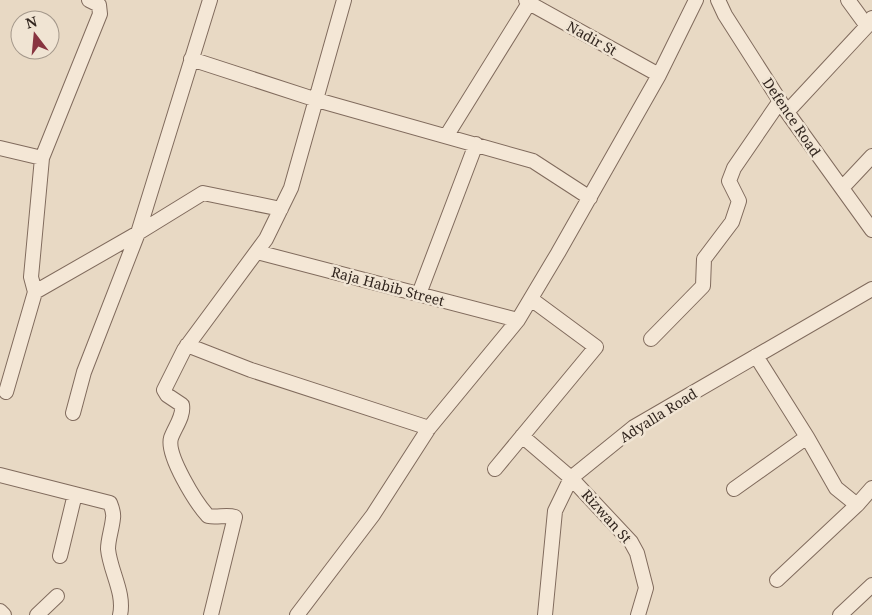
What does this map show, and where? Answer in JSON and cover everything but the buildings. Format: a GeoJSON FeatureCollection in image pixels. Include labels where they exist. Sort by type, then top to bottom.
{"type":"FeatureCollection","features":[{"type":"Feature","properties":{"kind":"street"},"geometry":{"type":"LineString","coordinates":[[6,392],[35,292],[31,277],[42,158],[100,14],[99,5],[89,0]]}},
{"type":"Feature","properties":{"kind":"street"},"geometry":{"type":"LineString","coordinates":[[73,413],[84,372],[138,233],[210,0]]}},
{"type":"Feature","properties":{"kind":"street"},"geometry":{"type":"LineString","coordinates":[[211,615],[235,517],[229,515],[216,518],[208,516],[189,488],[171,451],[171,440],[183,411],[182,405],[167,395],[164,390],[187,345],[257,252],[281,210],[291,188],[344,0]]}},
{"type":"Feature","properties":{"kind":"street"},"geometry":{"type":"LineString","coordinates":[[296,615],[373,515],[429,428],[518,320],[590,198],[659,75],[696,0]]}},
{"type":"Feature","properties":{"kind":"street","name":"Defence Road"},"geometry":{"type":"LineString","coordinates":[[718,0],[725,15],[784,107],[872,230]]}},
{"type":"Feature","properties":{"kind":"street"},"geometry":{"type":"LineString","coordinates":[[651,339],[703,286],[704,259],[732,222],[739,201],[729,181],[734,168],[784,107],[869,22],[848,0]]}},
{"type":"Feature","properties":{"kind":"street"},"geometry":{"type":"LineString","coordinates":[[447,135],[527,1]]}},
{"type":"Feature","properties":{"kind":"street","name":"Nadir St"},"geometry":{"type":"LineString","coordinates":[[527,1],[659,75]]}},
{"type":"Feature","properties":{"kind":"street"},"geometry":{"type":"LineString","coordinates":[[191,59],[317,100],[533,160],[590,198]]}},
{"type":"Feature","properties":{"kind":"street"},"geometry":{"type":"LineString","coordinates":[[419,294],[476,144]]}},
{"type":"Feature","properties":{"kind":"street"},"geometry":{"type":"LineString","coordinates":[[0,148],[42,158]]}},
{"type":"Feature","properties":{"kind":"street"},"geometry":{"type":"LineString","coordinates":[[842,188],[872,156]]}},
{"type":"Feature","properties":{"kind":"street"},"geometry":{"type":"LineString","coordinates":[[35,292],[203,193],[281,210]]}},
{"type":"Feature","properties":{"kind":"street","name":"Raja Habib Street"},"geometry":{"type":"LineString","coordinates":[[257,252],[518,320]]}},
{"type":"Feature","properties":{"kind":"street","name":"Adyalla Road"},"geometry":{"type":"LineString","coordinates":[[545,615],[555,511],[571,478],[634,427],[872,290]]}},
{"type":"Feature","properties":{"kind":"street"},"geometry":{"type":"LineString","coordinates":[[495,469],[596,347],[531,299]]}},
{"type":"Feature","properties":{"kind":"street"},"geometry":{"type":"LineString","coordinates":[[187,345],[251,370],[429,428]]}},
{"type":"Feature","properties":{"kind":"street"},"geometry":{"type":"LineString","coordinates":[[756,356],[836,488],[857,505]]}},
{"type":"Feature","properties":{"kind":"street","name":"Rizwan St"},"geometry":{"type":"LineString","coordinates":[[522,436],[571,478],[631,542],[637,553],[646,588],[638,615]]}},
{"type":"Feature","properties":{"kind":"street"},"geometry":{"type":"LineString","coordinates":[[734,489],[807,438]]}},
{"type":"Feature","properties":{"kind":"street"},"geometry":{"type":"LineString","coordinates":[[0,475],[110,503],[114,516],[108,548],[112,571],[120,595],[120,615]]}},
{"type":"Feature","properties":{"kind":"street"},"geometry":{"type":"LineString","coordinates":[[777,580],[857,505],[872,488]]}},
{"type":"Feature","properties":{"kind":"street"},"geometry":{"type":"LineString","coordinates":[[60,556],[75,494]]}},
{"type":"Feature","properties":{"kind":"street"},"geometry":{"type":"LineString","coordinates":[[840,615],[872,585]]}},
{"type":"Feature","properties":{"kind":"street"},"geometry":{"type":"LineString","coordinates":[[38,615],[56,596]]}},
{"type":"Feature","properties":{"kind":"street"},"geometry":{"type":"LineString","coordinates":[[0,611],[4,615]]}}]}
